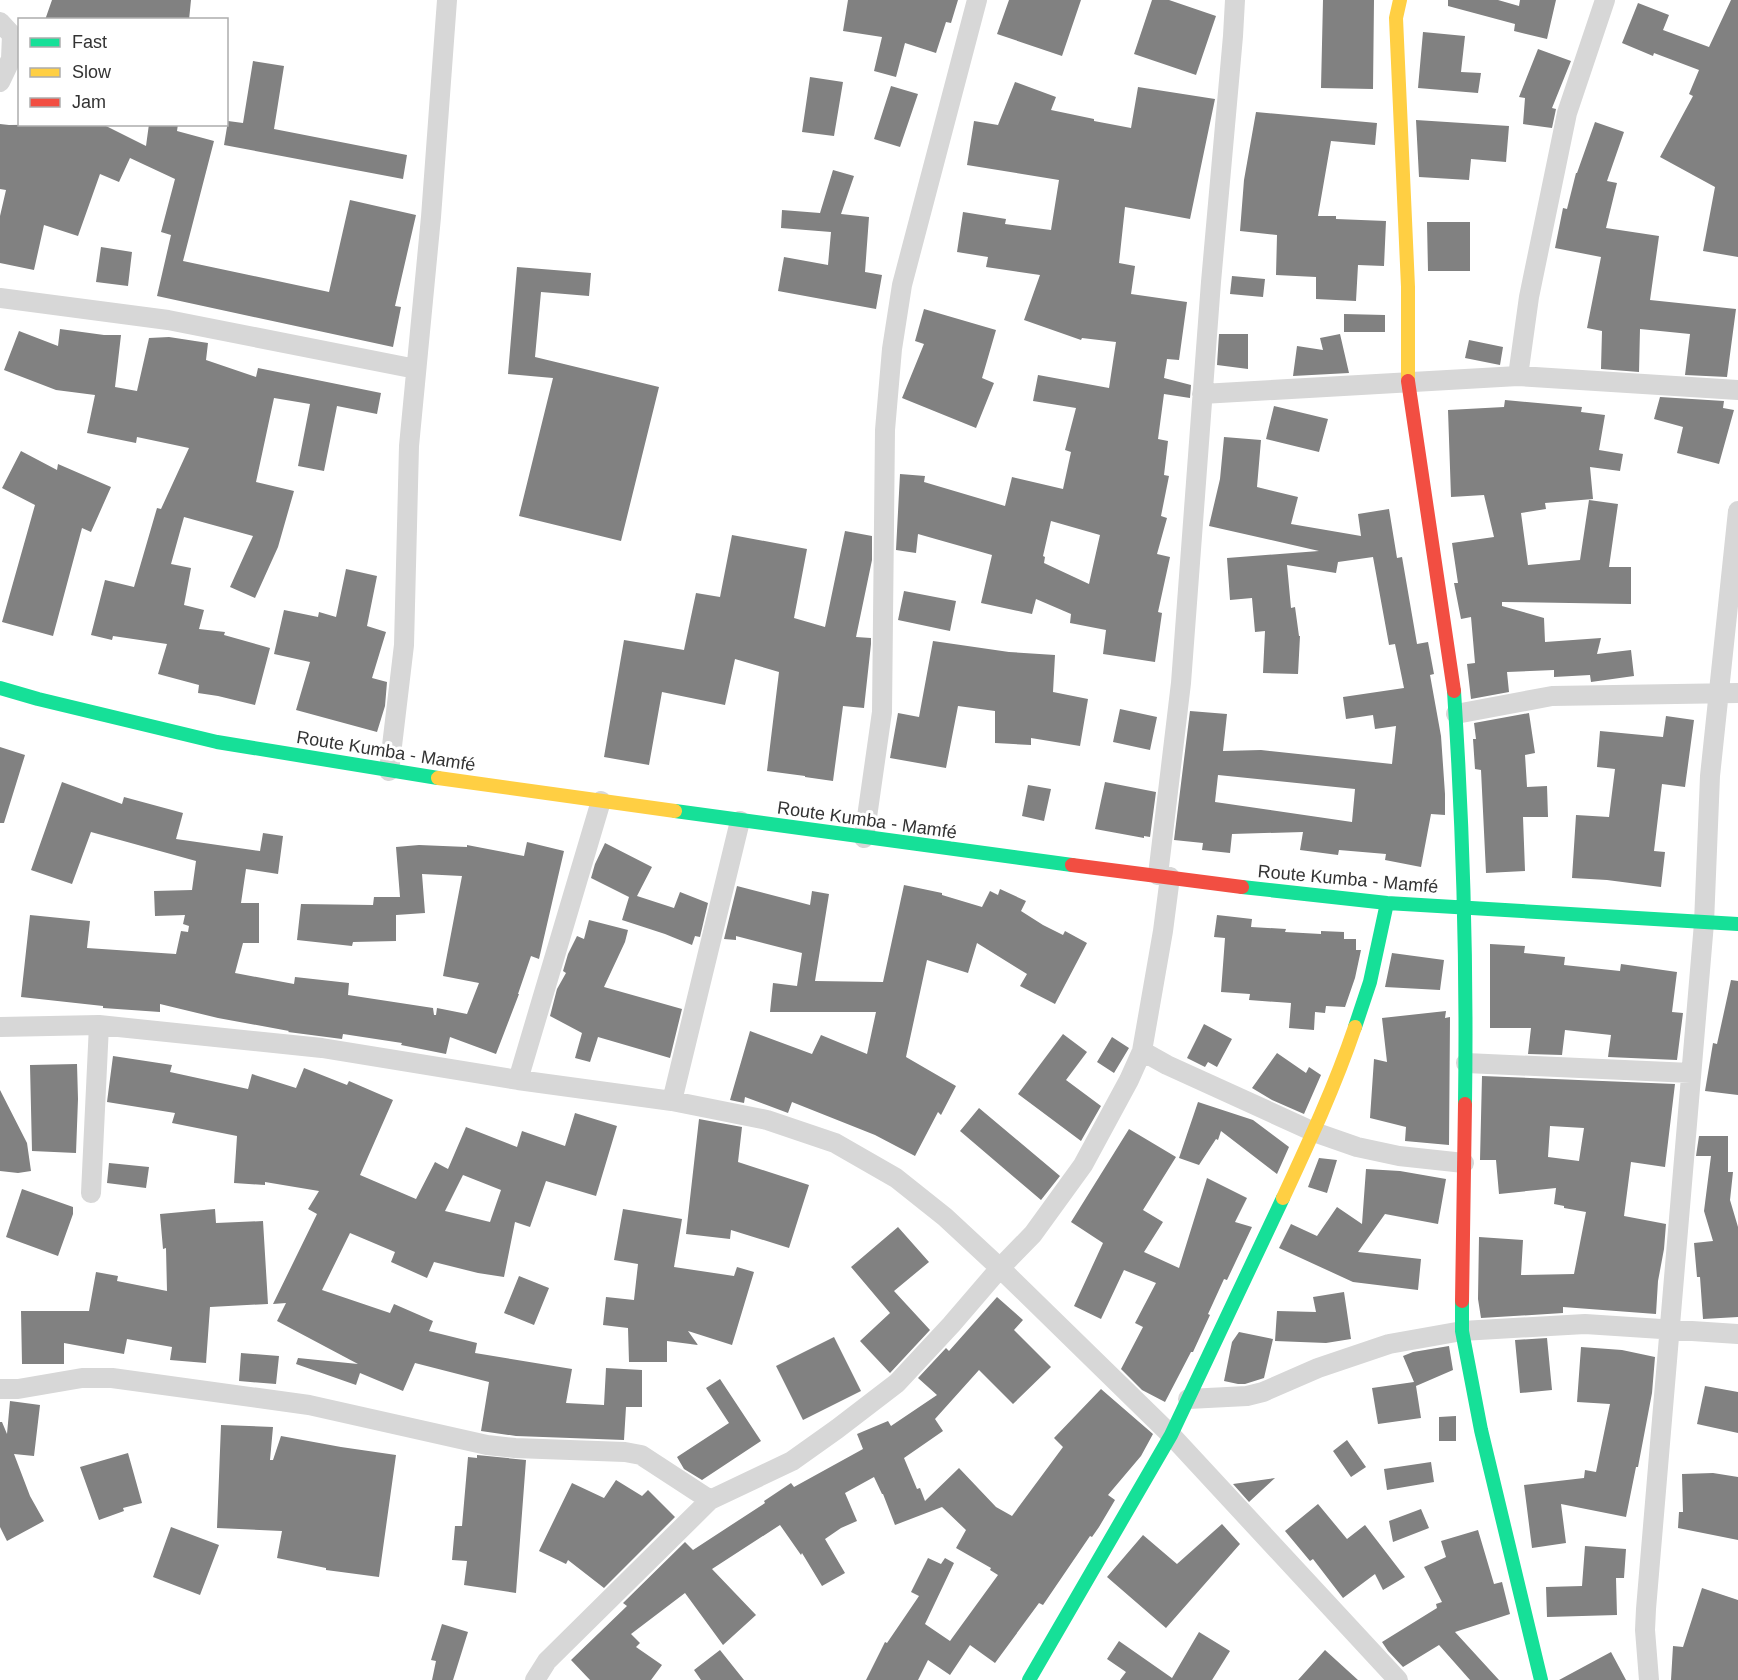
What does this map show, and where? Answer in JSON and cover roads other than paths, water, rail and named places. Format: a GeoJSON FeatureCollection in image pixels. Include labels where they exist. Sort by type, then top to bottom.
{"type":"FeatureCollection","features":[{"type":"Feature","properties":{"kind":"main road"},"geometry":{"type":"LineString","coordinates":[[1400,0],[1396,18],[1408,287],[1408,383],[1419,445],[1456,714],[1461,793],[1465,908],[1466,1063],[1462,1331],[1481,1431],[1541,1680]]}},
{"type":"Feature","properties":{"kind":"main road","name":"Route Kumba - Mamfé"},"geometry":{"type":"LineString","coordinates":[[0,688],[217,742],[389,771],[864,838],[1387,903],[1738,924]]}},
{"type":"Feature","properties":{"kind":"main road"},"geometry":{"type":"LineString","coordinates":[[1029,1680],[1171,1435],[1314,1132],[1342,1063],[1370,982],[1387,903]]}},
{"type":"Feature","properties":{"kind":"street"},"geometry":{"type":"LineString","coordinates":[[389,771],[404,645],[409,446],[431,217],[447,0]]}},
{"type":"Feature","properties":{"kind":"street"},"geometry":{"type":"LineString","coordinates":[[864,838],[882,712],[885,430],[892,349],[902,285],[977,0]]}},
{"type":"Feature","properties":{"kind":"street"},"geometry":{"type":"LineString","coordinates":[[535,1680],[547,1661],[710,1500],[792,1461],[837,1430],[897,1383],[1000,1268],[1034,1234],[1083,1165],[1142,1051],[1163,931],[1164,876],[1235,0]]}},
{"type":"Feature","properties":{"kind":"street"},"geometry":{"type":"LineString","coordinates":[[1518,376],[1528,297],[1567,113],[1605,0]]}},
{"type":"Feature","properties":{"kind":"street"},"geometry":{"type":"LineString","coordinates":[[0,21],[12,35],[11,59],[0,82]]}},
{"type":"Feature","properties":{"kind":"street"},"geometry":{"type":"LineString","coordinates":[[0,298],[168,320],[416,369]]}},
{"type":"Feature","properties":{"kind":"street"},"geometry":{"type":"LineString","coordinates":[[1202,394],[1518,376],[1738,390]]}},
{"type":"Feature","properties":{"kind":"street"},"geometry":{"type":"LineString","coordinates":[[1649,1680],[1645,1630],[1646,1609],[1704,923],[1710,776],[1728,694],[1738,511]]}},
{"type":"Feature","properties":{"kind":"street"},"geometry":{"type":"LineString","coordinates":[[1456,714],[1552,696],[1728,694]]}},
{"type":"Feature","properties":{"kind":"street"},"geometry":{"type":"LineString","coordinates":[[518,1080],[601,801]]}},
{"type":"Feature","properties":{"kind":"street"},"geometry":{"type":"LineString","coordinates":[[672,1101],[740,821]]}},
{"type":"Feature","properties":{"kind":"street"},"geometry":{"type":"LineString","coordinates":[[91,1193],[99,1025]]}},
{"type":"Feature","properties":{"kind":"street"},"geometry":{"type":"LineString","coordinates":[[0,1027],[99,1025],[322,1048],[518,1080],[672,1101],[767,1120],[835,1143],[896,1178],[945,1217],[1000,1268],[1171,1435],[1398,1680]]}},
{"type":"Feature","properties":{"kind":"street"},"geometry":{"type":"LineString","coordinates":[[1142,1051],[1167,1065],[1314,1132],[1357,1147],[1399,1156],[1464,1163]]}},
{"type":"Feature","properties":{"kind":"street"},"geometry":{"type":"LineString","coordinates":[[1466,1063],[1691,1073]]}},
{"type":"Feature","properties":{"kind":"street"},"geometry":{"type":"LineString","coordinates":[[1188,1399],[1263,1392],[1318,1368],[1389,1344],[1462,1331],[1585,1324],[1738,1334]]}},
{"type":"Feature","properties":{"kind":"street"},"geometry":{"type":"LineString","coordinates":[[0,1389],[18,1389],[82,1378],[112,1378],[309,1405],[487,1445],[625,1452],[641,1455],[710,1500]]}}]}
